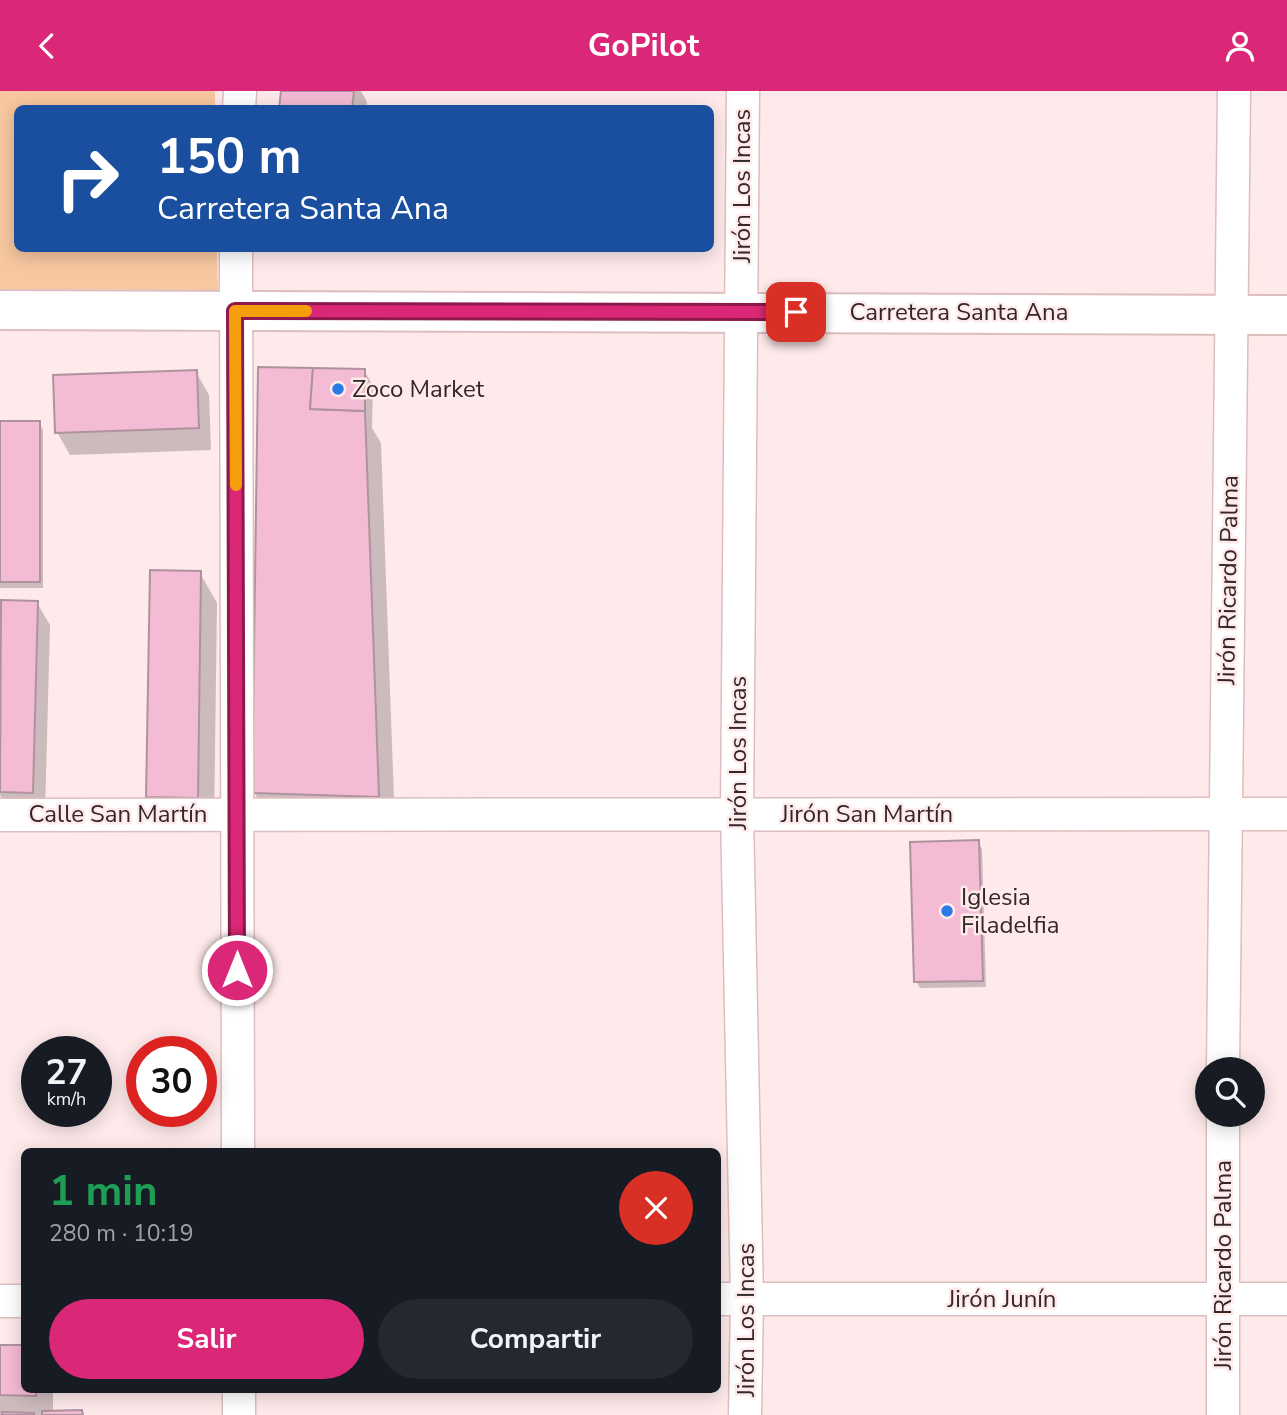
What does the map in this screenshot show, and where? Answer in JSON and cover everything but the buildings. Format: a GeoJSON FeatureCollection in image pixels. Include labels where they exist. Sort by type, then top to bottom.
{"type":"FeatureCollection","features":[{"type":"Feature","properties":{"kind":"main road","name":"Carretera Santa Ana"},"geometry":{"type":"LineString","coordinates":[[0,310],[1287,315]]}},
{"type":"Feature","properties":{"kind":"street","name":"Jirón Los Incas"},"geometry":{"type":"LineString","coordinates":[[743,91],[732,1299],[745,1415]]}},
{"type":"Feature","properties":{"kind":"street","name":"Jirón Ricardo Palma"},"geometry":{"type":"LineString","coordinates":[[1223,1057],[1234,91]]}},
{"type":"Feature","properties":{"kind":"street"},"geometry":{"type":"LineString","coordinates":[[236,252],[238,1148]]}},
{"type":"Feature","properties":{"kind":"street","name":"Jirón San Martín"},"geometry":{"type":"LineString","coordinates":[[236,814],[1287,814]]}},
{"type":"Feature","properties":{"kind":"street","name":"Calle San Martín"},"geometry":{"type":"LineString","coordinates":[[0,815],[236,814]]}},
{"type":"Feature","properties":{"kind":"street","name":"Jirón Ricardo Palma"},"geometry":{"type":"LineString","coordinates":[[1223,1127],[1223,1415]]}},
{"type":"Feature","properties":{"kind":"street","name":"Jirón Junín"},"geometry":{"type":"LineString","coordinates":[[732,1299],[1287,1299]]}},
{"type":"Feature","properties":{"kind":"street"},"geometry":{"type":"LineString","coordinates":[[0,1301],[21,1301]]}},
{"type":"Feature","properties":{"kind":"street"},"geometry":{"type":"LineString","coordinates":[[239,1393],[239,1415]]}},
{"type":"Feature","properties":{"kind":"shaded area"},"geometry":{"type":"Polygon","coordinates":[[[0,91],[215,91],[215,105],[14,105],[14,252],[217,252],[218,290],[0,289],[0,91]]]}},
{"type":"Feature","properties":{"kind":"slow traffic"},"geometry":{"type":"LineString","coordinates":[[236,485],[235,311],[306,311]]}},
{"type":"Feature","properties":{"kind":"place","name":"Zoco Market"},"geometry":{"type":"Point","coordinates":[338,389]}},
{"type":"Feature","properties":{"kind":"place","name":"Iglesia Filadelfia"},"geometry":{"type":"Point","coordinates":[947,911]}},
{"type":"Feature","properties":{"kind":"route"},"geometry":{"type":"LineString","coordinates":[[237,970],[235,311],[796,312]]}}]}
